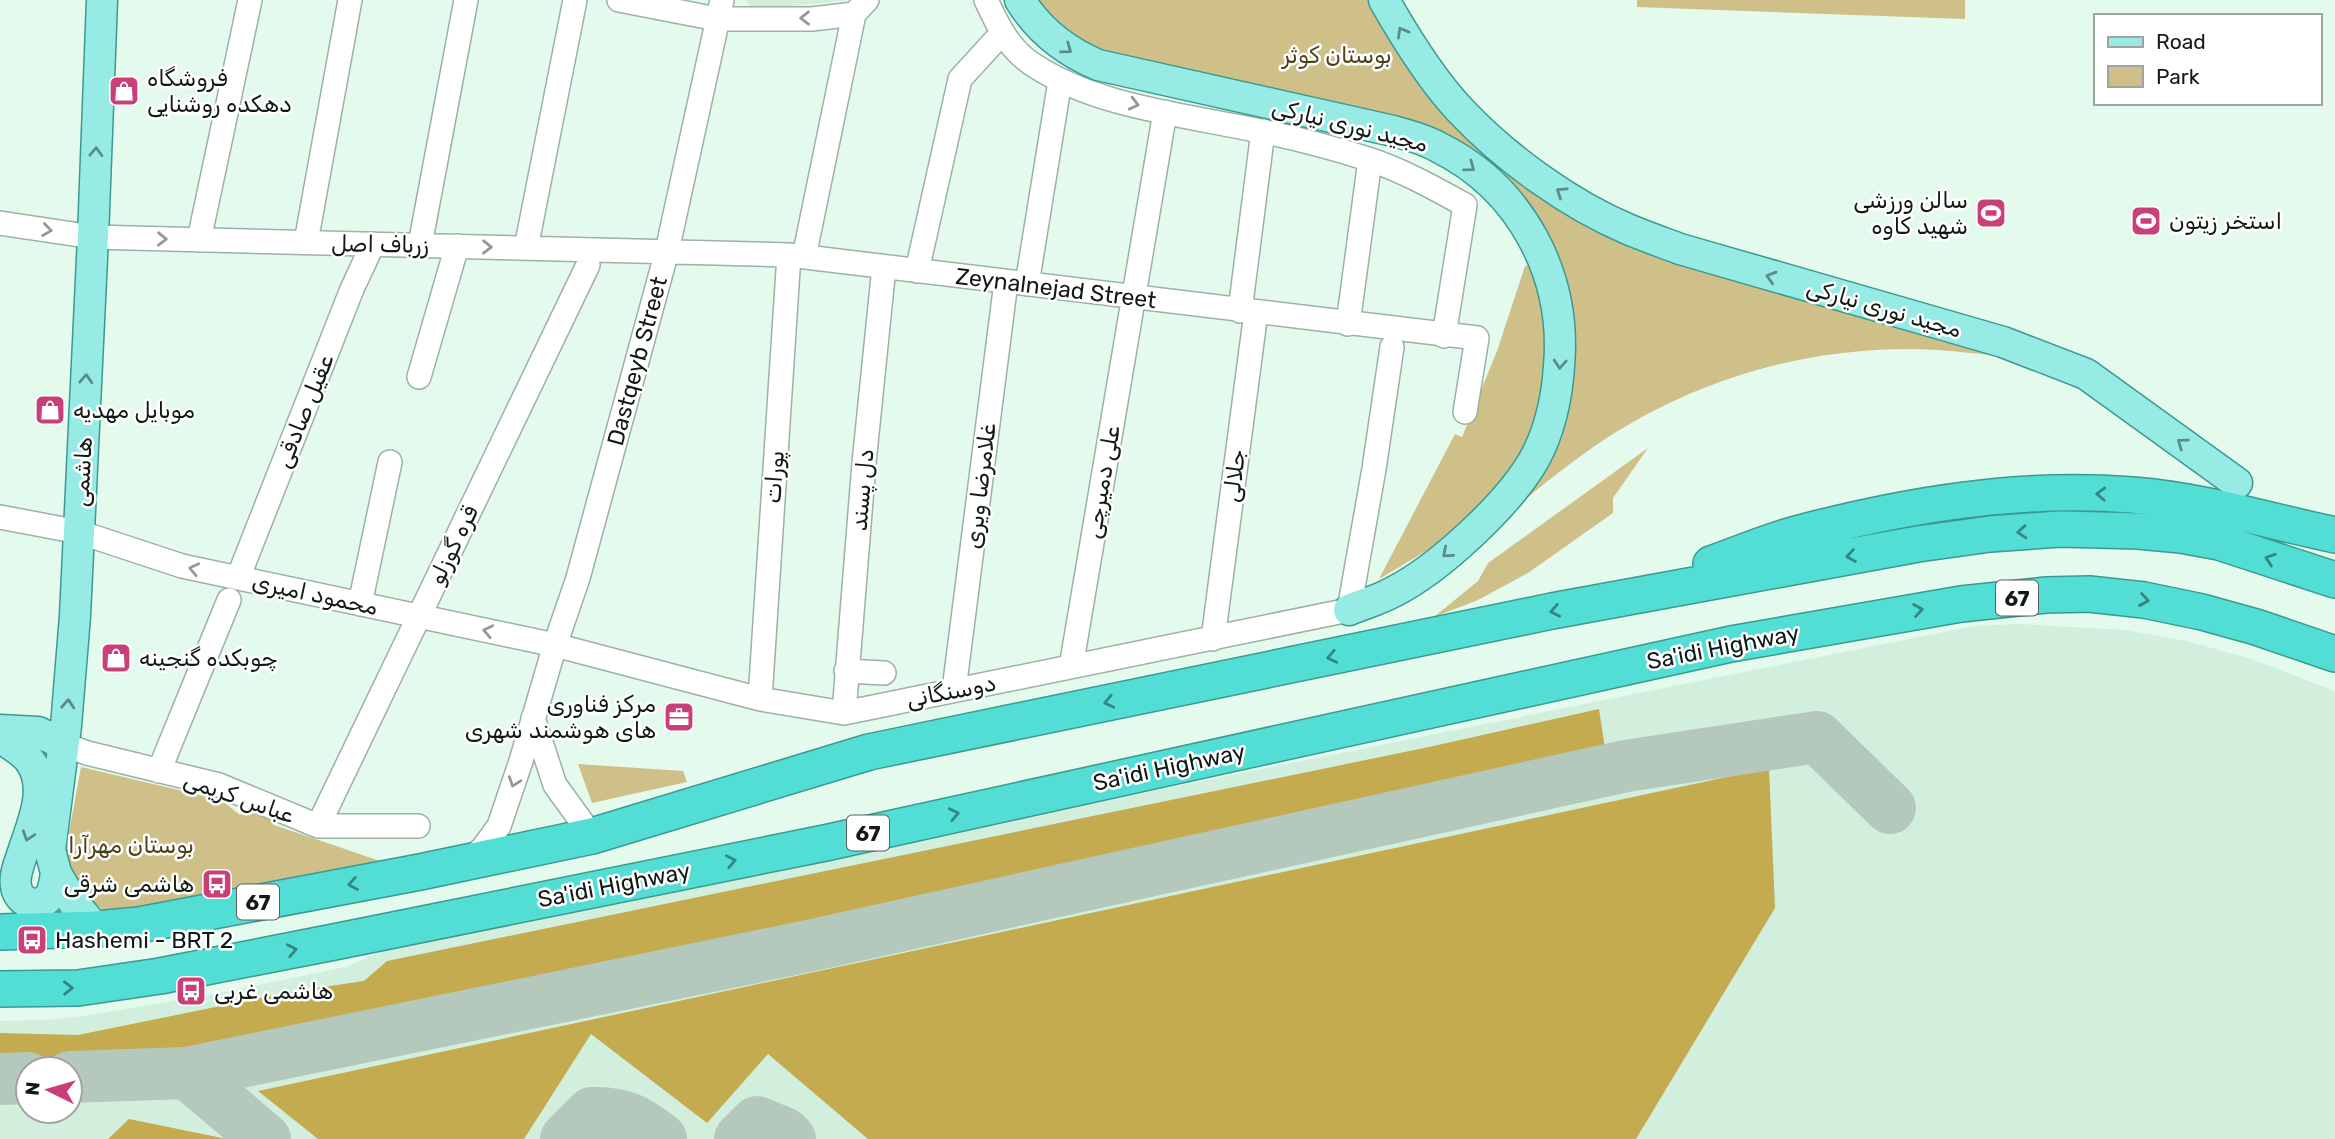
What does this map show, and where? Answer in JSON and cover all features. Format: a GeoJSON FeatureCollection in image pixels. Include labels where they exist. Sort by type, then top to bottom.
{"type":"FeatureCollection","features":[{"type":"Feature","properties":{"kind":"highway"},"geometry":{"type":"LineString","coordinates":[[1608,601],[1794,535],[1913,508],[1979,498],[2032,494],[2134,495],[2218,509],[2335,536]]}},
{"type":"Feature","properties":{"kind":"highway"},"geometry":{"type":"LineString","coordinates":[[592,836],[869,752],[1608,601],[1918,544],[1990,534],[2060,530],[2138,531],[2219,542],[2335,580]]}},
{"type":"Feature","properties":{"kind":"highway","name":"Sa'idi Highway"},"geometry":{"type":"LineString","coordinates":[[0,989],[78,988],[160,976],[334,942],[825,843],[1731,644],[1912,611],[2011,598],[2089,594],[2144,600],[2202,612],[2301,642],[2335,656]]}},
{"type":"Feature","properties":{"kind":"highway","name":"67"},"geometry":{"type":"LineString","coordinates":[[0,932],[96,929],[154,923],[592,836]]}},
{"type":"Feature","properties":{"kind":"main road","name":"هاشمی"},"geometry":{"type":"LineString","coordinates":[[96,929],[73,902],[56,873],[50,850],[74,629],[102,0]]}},
{"type":"Feature","properties":{"kind":"main road","name":"مجید نوری نیارکی"},"geometry":{"type":"LineString","coordinates":[[1020,0],[1048,34],[1073,54],[1098,65],[1393,131],[1436,145],[1487,180],[1508,200],[1531,231],[1549,272],[1559,314],[1561,346],[1554,406],[1545,437],[1535,458],[1521,479],[1490,514],[1432,567],[1394,592],[1349,610]]}},
{"type":"Feature","properties":{"kind":"main road","name":"مجید نوری نیارکی"},"geometry":{"type":"LineString","coordinates":[[1384,0],[1407,41],[1460,110],[1519,163],[1575,201],[1628,230],[1681,250],[2003,342],[2086,374],[2237,483]]}},
{"type":"Feature","properties":{"kind":"main road"},"geometry":{"type":"LineString","coordinates":[[0,730],[38,732],[63,744]]}},
{"type":"Feature","properties":{"kind":"main road"},"geometry":{"type":"LineString","coordinates":[[0,737],[31,762],[39,787],[38,803],[17,871],[15,885],[19,898],[30,904],[41,903],[51,894],[56,873]]}},
{"type":"Feature","properties":{"kind":"street"},"geometry":{"type":"LineString","coordinates":[[199,240],[250,0]]}},
{"type":"Feature","properties":{"kind":"street"},"geometry":{"type":"LineString","coordinates":[[306,242],[350,0]]}},
{"type":"Feature","properties":{"kind":"street"},"geometry":{"type":"LineString","coordinates":[[420,245],[466,0]]}},
{"type":"Feature","properties":{"kind":"street"},"geometry":{"type":"LineString","coordinates":[[526,248],[575,0]]}},
{"type":"Feature","properties":{"kind":"street"},"geometry":{"type":"LineString","coordinates":[[619,0],[812,19],[861,7]]}},
{"type":"Feature","properties":{"kind":"street"},"geometry":{"type":"LineString","coordinates":[[986,0],[1002,33],[1029,62],[1060,82],[1109,98],[1263,131],[1370,160],[1465,205],[1444,335]]}},
{"type":"Feature","properties":{"kind":"street","name":"پورات"},"geometry":{"type":"LineString","coordinates":[[760,699],[796,256],[861,7]]}},
{"type":"Feature","properties":{"kind":"street","name":"Dastqeyb Street"},"geometry":{"type":"LineString","coordinates":[[467,862],[483,848],[499,827],[578,578],[667,251],[720,9]]}},
{"type":"Feature","properties":{"kind":"street"},"geometry":{"type":"LineString","coordinates":[[917,271],[960,79],[1002,33]]}},
{"type":"Feature","properties":{"kind":"street","name":"غلامرضا ویری"},"geometry":{"type":"LineString","coordinates":[[954,690],[1016,283],[1060,82]]}},
{"type":"Feature","properties":{"kind":"street","name":"علی دمیرچی"},"geometry":{"type":"LineString","coordinates":[[1071,667],[1165,112]]}},
{"type":"Feature","properties":{"kind":"street","name":"جلالی"},"geometry":{"type":"LineString","coordinates":[[1213,639],[1248,312],[1263,131]]}},
{"type":"Feature","properties":{"kind":"street"},"geometry":{"type":"LineString","coordinates":[[1348,324],[1370,160]]}},
{"type":"Feature","properties":{"kind":"street","name":"زرباف اصل"},"geometry":{"type":"LineString","coordinates":[[0,223],[93,237],[667,251]]}},
{"type":"Feature","properties":{"kind":"street","name":"عقیل صادقی"},"geometry":{"type":"LineString","coordinates":[[238,578],[352,289],[373,244]]}},
{"type":"Feature","properties":{"kind":"street"},"geometry":{"type":"LineString","coordinates":[[419,377],[457,246]]}},
{"type":"Feature","properties":{"kind":"street","name":"Zeynalnejad Street"},"geometry":{"type":"LineString","coordinates":[[667,251],[796,256],[1477,338],[1465,412]]}},
{"type":"Feature","properties":{"kind":"street","name":"قره گوزلو"},"geometry":{"type":"LineString","coordinates":[[318,826],[588,265]]}},
{"type":"Feature","properties":{"kind":"street","name":"دل پسند"},"geometry":{"type":"LineString","coordinates":[[844,713],[864,463],[884,267]]}},
{"type":"Feature","properties":{"kind":"street"},"geometry":{"type":"LineString","coordinates":[[1349,610],[1392,347]]}},
{"type":"Feature","properties":{"kind":"street"},"geometry":{"type":"LineString","coordinates":[[360,604],[390,462]]}},
{"type":"Feature","properties":{"kind":"street","name":"محمود امیری"},"geometry":{"type":"LineString","coordinates":[[0,517],[79,532],[182,566],[555,645]]}},
{"type":"Feature","properties":{"kind":"street"},"geometry":{"type":"LineString","coordinates":[[159,771],[229,600]]}},
{"type":"Feature","properties":{"kind":"street","name":"دوسنگانی"},"geometry":{"type":"LineString","coordinates":[[555,645],[760,699],[844,713],[1349,610]]}},
{"type":"Feature","properties":{"kind":"street"},"geometry":{"type":"LineString","coordinates":[[846,671],[884,673]]}},
{"type":"Feature","properties":{"kind":"street"},"geometry":{"type":"LineString","coordinates":[[533,717],[555,785],[592,836]]}},
{"type":"Feature","properties":{"kind":"street","name":"عباس کریمی"},"geometry":{"type":"LineString","coordinates":[[63,744],[219,785],[318,826],[418,826]]}},
{"type":"Feature","properties":{"kind":"shaded area"},"geometry":{"type":"Polygon","coordinates":[[[746,0],[850,0],[752,10],[746,0]]]}},
{"type":"Feature","properties":{"kind":"shaded area"},"geometry":{"type":"Polygon","coordinates":[[[2020,624],[2126,630],[2187,641],[2251,659],[2335,691],[2335,1139],[0,1139],[0,1021],[91,1015],[218,993],[346,967],[405,941],[1974,626],[2020,624]]]}},
{"type":"Feature","properties":{"kind":"shaded area"},"geometry":{"type":"Polygon","coordinates":[[[1599,709],[1607,762],[1203,848],[745,937],[233,1046],[105,1064],[84,1065],[84,1055],[14,1055],[14,1067],[0,1067],[0,1033],[78,1035],[289,992],[364,981],[387,961],[1429,747],[1599,709]]]}},
{"type":"Feature","properties":{"kind":"shaded area"},"geometry":{"type":"Polygon","coordinates":[[[1769,768],[1775,908],[1636,1139],[868,1139],[768,1054],[707,1123],[591,1034],[524,1139],[318,1139],[258,1091],[1769,768]]]}},
{"type":"Feature","properties":{"kind":"shaded area"},"geometry":{"type":"Polygon","coordinates":[[[129,1119],[227,1139],[108,1139],[129,1119]]]}},
{"type":"Feature","properties":{"kind":"green space","name":"بوستان کوثر"},"geometry":{"type":"Polygon","coordinates":[[[1036,0],[1368,0],[1383,26],[1523,180],[2021,358],[1923,349],[1866,351],[1781,364],[1739,376],[1699,390],[1621,429],[1575,460],[1506,515],[1572,382],[1574,342],[1572,320],[1494,171],[1131,61],[1077,38],[1036,0]]]}},
{"type":"Feature","properties":{"kind":"green space"},"geometry":{"type":"Polygon","coordinates":[[[1637,0],[1965,0],[1965,19],[1637,7],[1637,0]]]}},
{"type":"Feature","properties":{"kind":"green space"},"geometry":{"type":"Polygon","coordinates":[[[1536,264],[1547,295],[1544,410],[1510,479],[1438,544],[1379,579],[1455,434],[1462,437],[1497,351],[1525,266],[1536,264]]]}},
{"type":"Feature","properties":{"kind":"green space"},"geometry":{"type":"Polygon","coordinates":[[[1648,448],[1613,498],[1613,513],[1528,573],[1478,600],[1434,617],[1478,581],[1488,563],[1648,448]]]}},
{"type":"Feature","properties":{"kind":"green space"},"geometry":{"type":"Polygon","coordinates":[[[578,764],[683,771],[687,782],[592,803],[578,764]]]}},
{"type":"Feature","properties":{"kind":"green space","name":"بوستان مهرآرا"},"geometry":{"type":"Polygon","coordinates":[[[81,767],[221,800],[240,815],[243,809],[273,819],[274,825],[389,864],[118,913],[102,909],[78,890],[80,886],[65,854],[81,767]]]}},
{"type":"Feature","properties":{"kind":"taxiway"},"geometry":{"type":"LineString","coordinates":[[187,1073],[799,948],[1626,766],[1817,737],[1890,808]]}},
{"type":"Feature","properties":{"kind":"taxiway"},"geometry":{"type":"LineString","coordinates":[[84,1077],[187,1073],[265,1139]]}},
{"type":"Feature","properties":{"kind":"taxiway"},"geometry":{"type":"LineString","coordinates":[[0,1079],[14,1078]]}},
{"type":"Feature","properties":{"kind":"taxiway"},"geometry":{"type":"LineString","coordinates":[[566,1139],[592,1113],[629,1118],[661,1139]]}},
{"type":"Feature","properties":{"kind":"taxiway"},"geometry":{"type":"LineString","coordinates":[[740,1139],[757,1122],[784,1133],[790,1139]]}},
{"type":"Feature","properties":{"kind":"place","name":"فروشگاه دهکده روشنایی"},"geometry":{"type":"Point","coordinates":[124,91]}},
{"type":"Feature","properties":{"kind":"place","name":"سالن ورزشی شهید کاوه"},"geometry":{"type":"Point","coordinates":[1991,213]}},
{"type":"Feature","properties":{"kind":"place","name":"استخر زیتون"},"geometry":{"type":"Point","coordinates":[2146,221]}},
{"type":"Feature","properties":{"kind":"place","name":"موبایل مهدیه"},"geometry":{"type":"Point","coordinates":[50,410]}},
{"type":"Feature","properties":{"kind":"place","name":"چوبکده گنجینه"},"geometry":{"type":"Point","coordinates":[116,658]}},
{"type":"Feature","properties":{"kind":"place","name":"مرکز فناوری های هوشمند شهری"},"geometry":{"type":"Point","coordinates":[679,717]}},
{"type":"Feature","properties":{"kind":"place","name":"هاشمی شرقی"},"geometry":{"type":"Point","coordinates":[217,884]}},
{"type":"Feature","properties":{"kind":"place","name":"Hashemi - BRT 2"},"geometry":{"type":"Point","coordinates":[32,940]}},
{"type":"Feature","properties":{"kind":"place","name":"هاشمی غربی"},"geometry":{"type":"Point","coordinates":[191,991]}}]}
